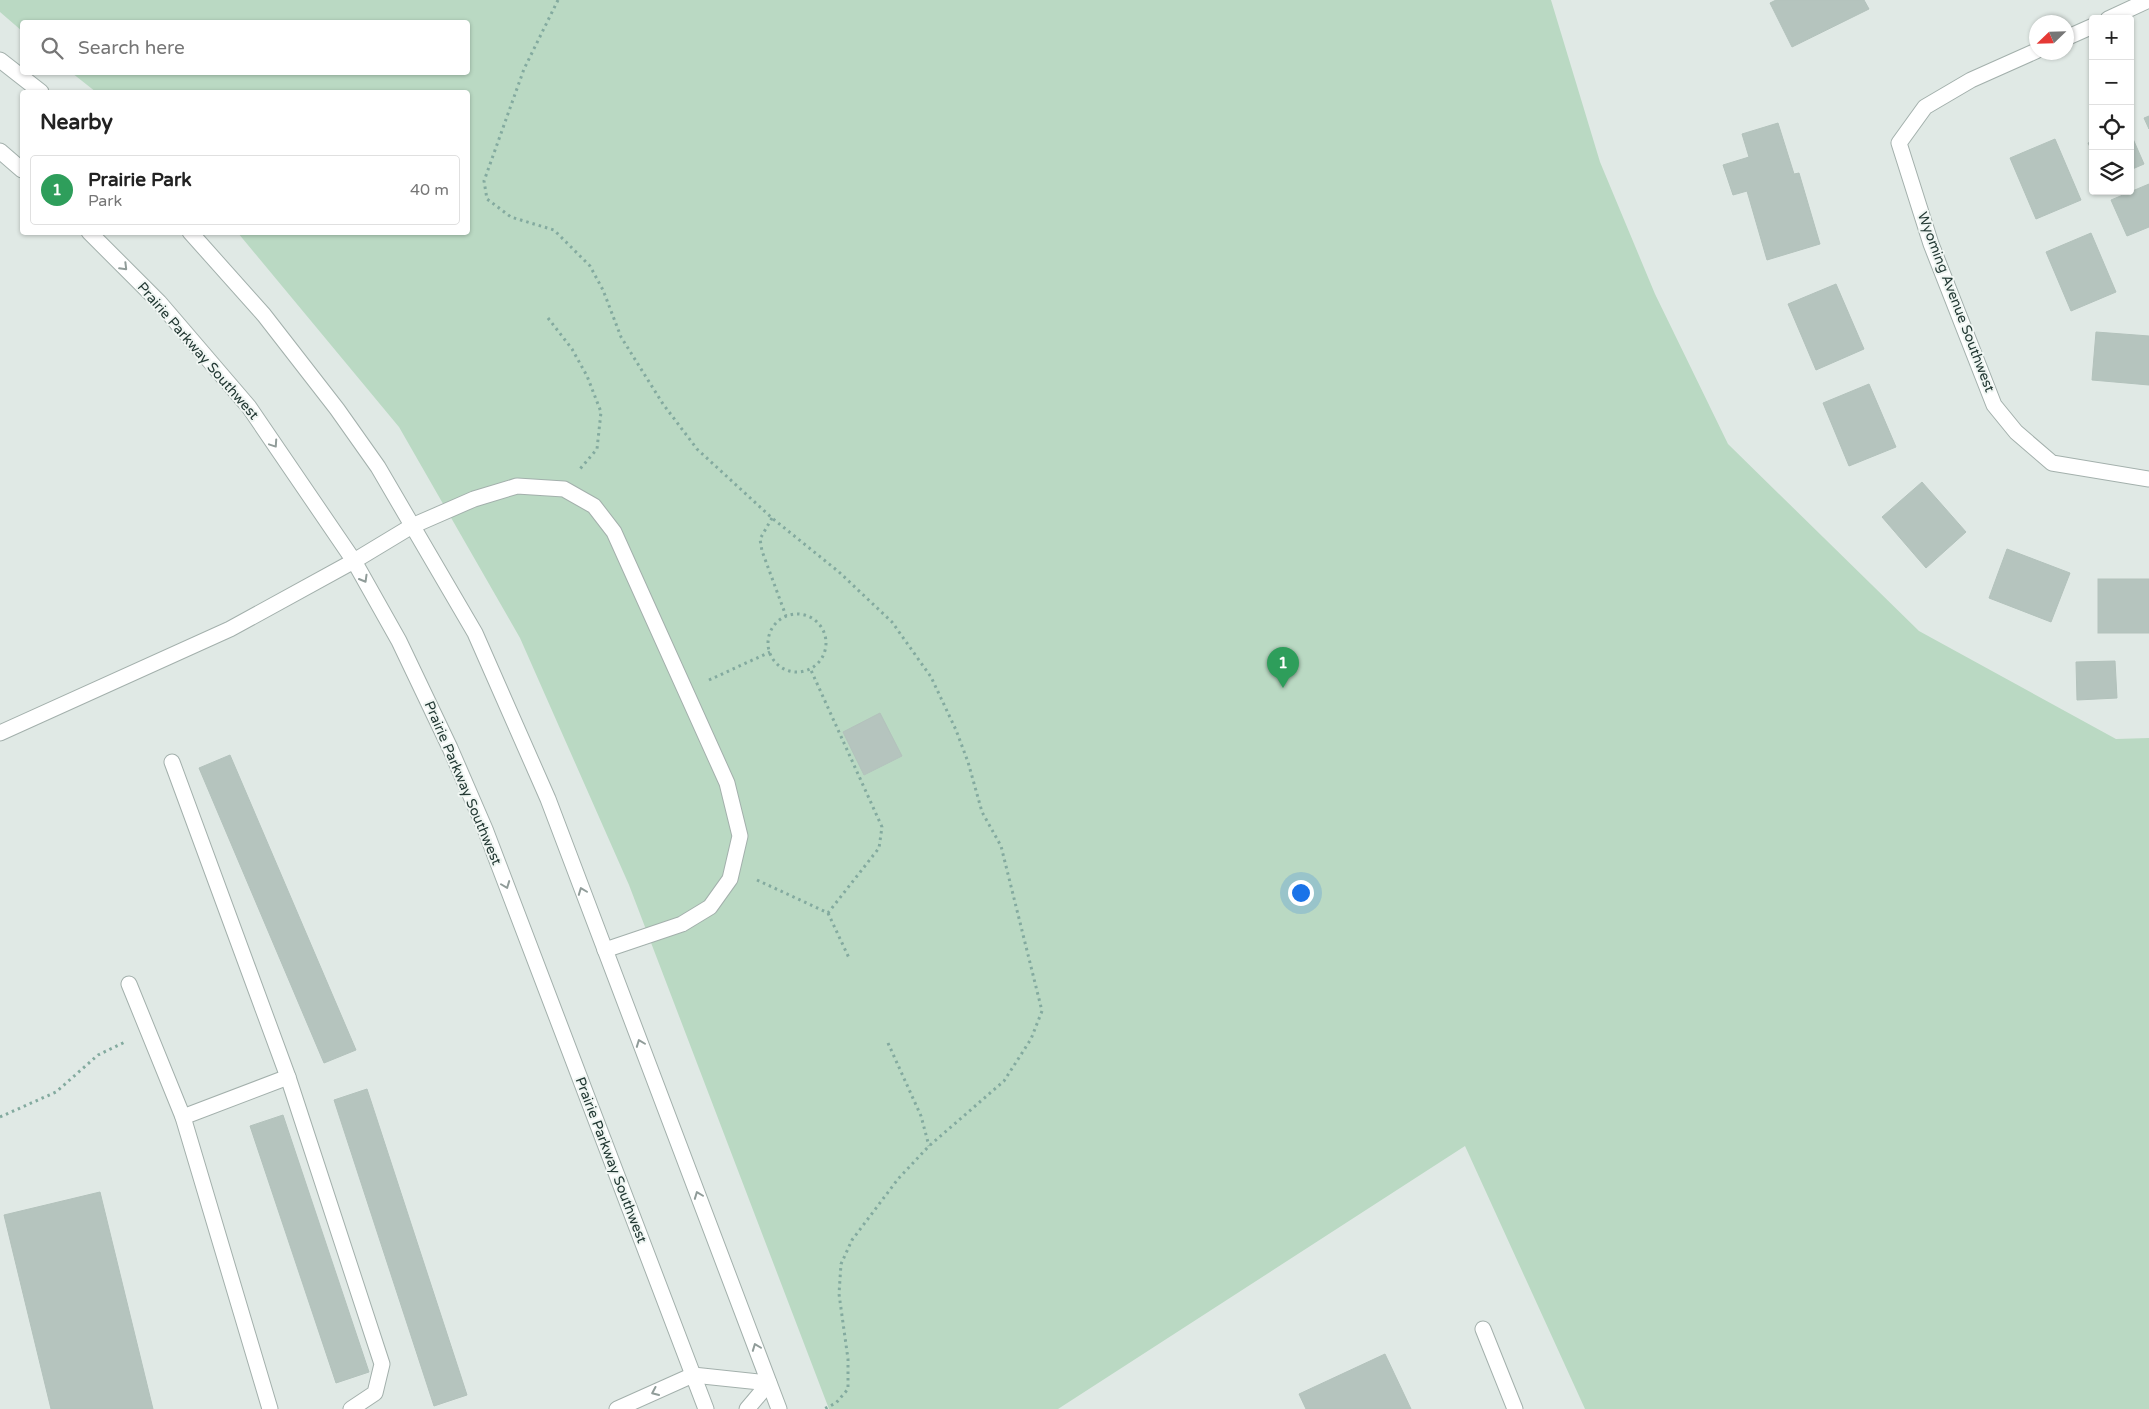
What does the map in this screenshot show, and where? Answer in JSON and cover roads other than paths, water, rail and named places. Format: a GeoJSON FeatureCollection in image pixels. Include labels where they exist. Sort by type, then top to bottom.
{"type":"FeatureCollection","features":[{"type":"Feature","properties":{"kind":"street"},"geometry":{"type":"LineString","coordinates":[[2117,15],[2149,0]]}},
{"type":"Feature","properties":{"kind":"street"},"geometry":{"type":"LineString","coordinates":[[2074,34],[2089,28]]}},
{"type":"Feature","properties":{"kind":"street","name":"Wyoming Avenue Southwest"},"geometry":{"type":"LineString","coordinates":[[2029,54],[1971,80],[1925,108],[1899,143],[1935,254],[1994,405],[2016,432],[2052,463],[2149,478]]}},
{"type":"Feature","properties":{"kind":"street"},"geometry":{"type":"LineString","coordinates":[[0,60],[38,90]]}},
{"type":"Feature","properties":{"kind":"street"},"geometry":{"type":"LineString","coordinates":[[0,152],[20,168]]}},
{"type":"Feature","properties":{"kind":"street","name":"Prairie Parkway Southwest"},"geometry":{"type":"LineString","coordinates":[[92,235],[159,302],[249,407],[354,562],[399,641],[450,748],[485,829],[706,1409]]}},
{"type":"Feature","properties":{"kind":"street"},"geometry":{"type":"LineString","coordinates":[[193,235],[264,314],[337,409],[378,467],[475,633],[548,799],[779,1409]]}},
{"type":"Feature","properties":{"kind":"street"},"geometry":{"type":"LineString","coordinates":[[0,733],[230,629],[354,562],[412,526],[474,499],[517,486],[564,489],[594,506],[614,532],[727,784],[740,836],[730,878],[710,907],[682,924],[605,950]]}},
{"type":"Feature","properties":{"kind":"street"},"geometry":{"type":"LineString","coordinates":[[172,762],[288,1077],[382,1364],[375,1393],[351,1409]]}},
{"type":"Feature","properties":{"kind":"street"},"geometry":{"type":"LineString","coordinates":[[129,984],[183,1118],[270,1409]]}},
{"type":"Feature","properties":{"kind":"street"},"geometry":{"type":"LineString","coordinates":[[183,1118],[288,1077]]}},
{"type":"Feature","properties":{"kind":"street"},"geometry":{"type":"LineString","coordinates":[[1483,1329],[1515,1409]]}},
{"type":"Feature","properties":{"kind":"street"},"geometry":{"type":"LineString","coordinates":[[617,1409],[693,1375],[769,1383]]}},
{"type":"Feature","properties":{"kind":"street"},"geometry":{"type":"LineString","coordinates":[[747,1409],[769,1383]]}},
{"type":"Feature","properties":{"kind":"place","name":"Prairie Park"},"geometry":{"type":"Point","coordinates":[1283,688]}}]}
